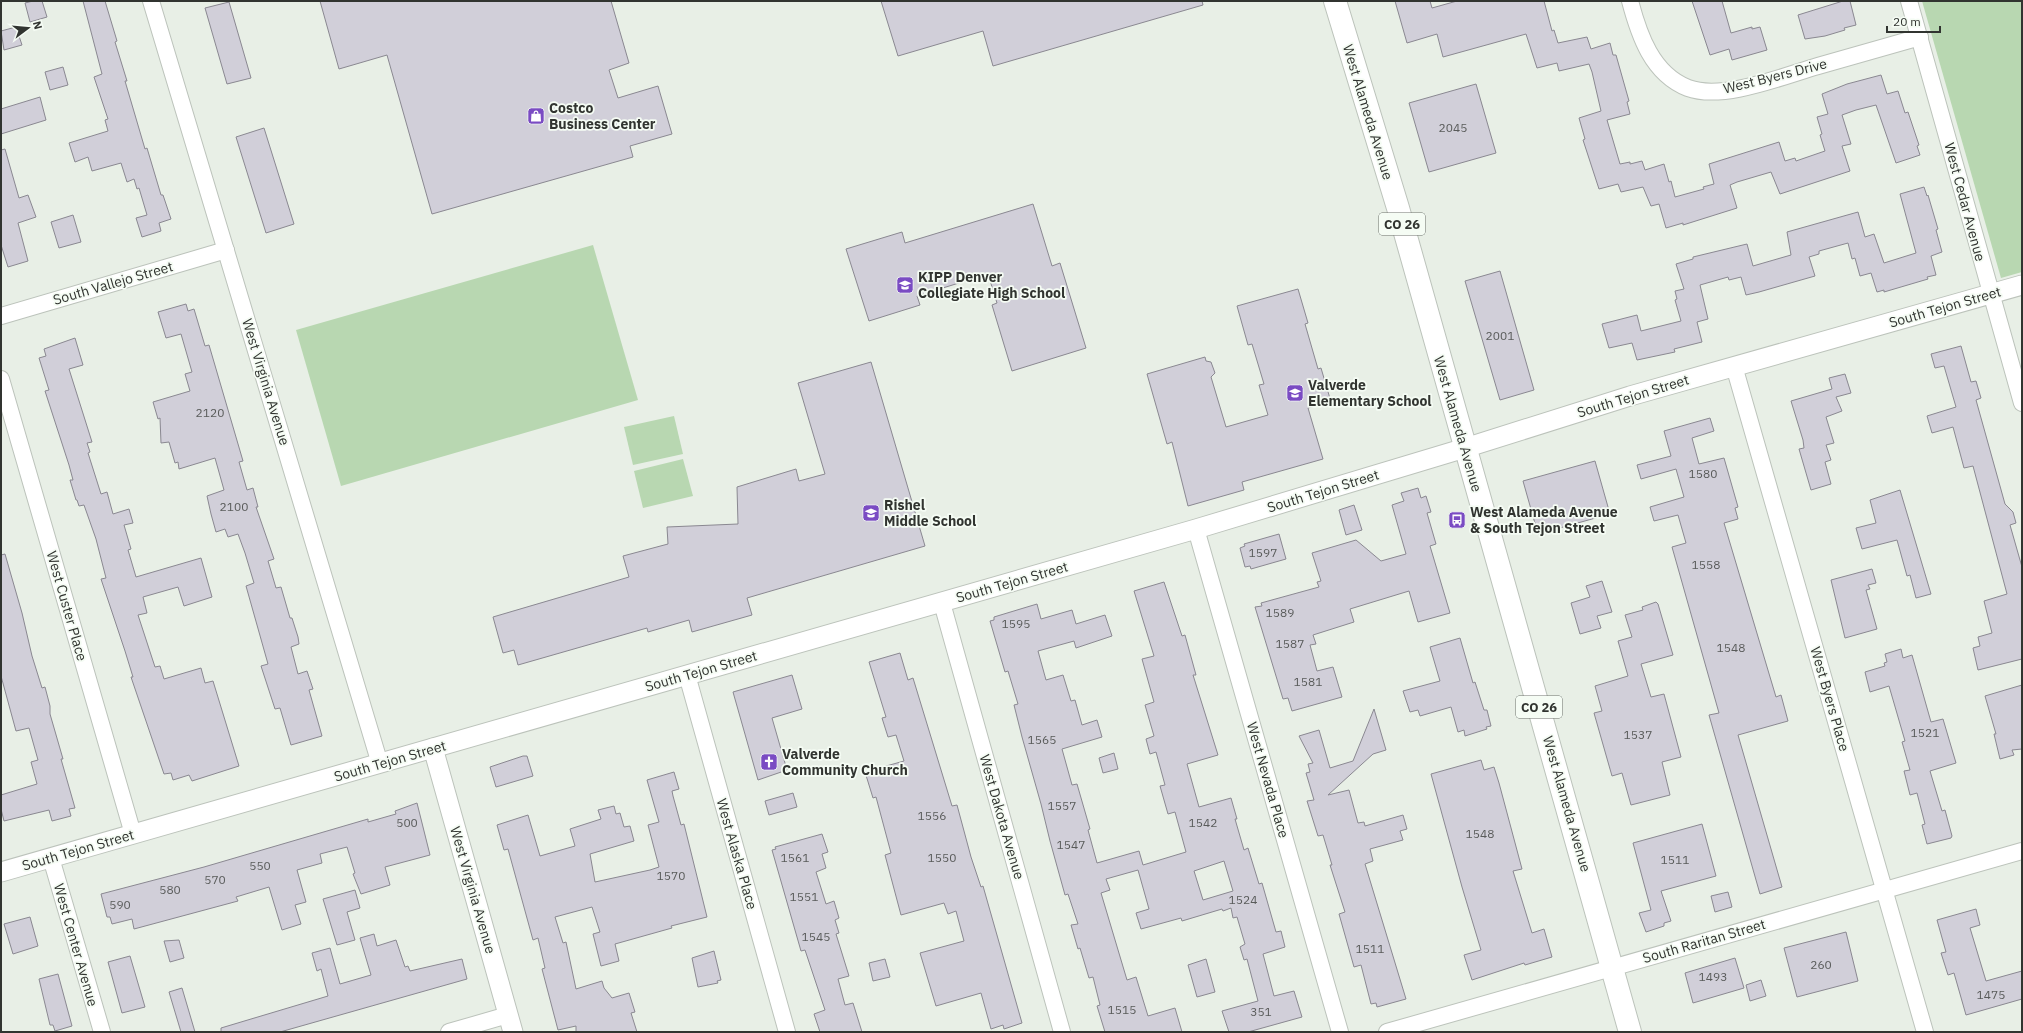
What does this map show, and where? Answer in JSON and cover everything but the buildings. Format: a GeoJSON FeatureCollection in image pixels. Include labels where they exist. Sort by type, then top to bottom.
{"type":"FeatureCollection","features":[{"type":"Feature","properties":{"kind":"main road","name":"West Alameda Avenue"},"geometry":{"type":"LineString","coordinates":[[1335,1],[1398,208],[1630,1032]]}},
{"type":"Feature","properties":{"kind":"street","name":"West Virginia Avenue"},"geometry":{"type":"LineString","coordinates":[[151,1],[380,764]]}},
{"type":"Feature","properties":{"kind":"street","name":"West Byers Drive"},"geometry":{"type":"LineString","coordinates":[[1630,1],[1642,40],[1661,70],[1674,81],[1688,88],[1708,92],[1748,86],[1920,37]]}},
{"type":"Feature","properties":{"kind":"street","name":"West Cedar Avenue"},"geometry":{"type":"LineString","coordinates":[[1909,1],[2022,403]]}},
{"type":"Feature","properties":{"kind":"street","name":"South Vallejo Street"},"geometry":{"type":"LineString","coordinates":[[1,316],[226,250]]}},
{"type":"Feature","properties":{"kind":"street","name":"South Tejon Street"},"geometry":{"type":"LineString","coordinates":[[1,872],[1196,529],[1465,448],[1630,396],[2022,285]]}},
{"type":"Feature","properties":{"kind":"street","name":"West Byers Place"},"geometry":{"type":"LineString","coordinates":[[1734,366],[1925,1032]]}},
{"type":"Feature","properties":{"kind":"street","name":"West Custer Place"},"geometry":{"type":"LineString","coordinates":[[1,379],[134,834]]}},
{"type":"Feature","properties":{"kind":"street","name":"West Nevada Place"},"geometry":{"type":"LineString","coordinates":[[1196,529],[1340,1032]]}},
{"type":"Feature","properties":{"kind":"street","name":"West Dakota Avenue"},"geometry":{"type":"LineString","coordinates":[[942,602],[1062,1032]]}},
{"type":"Feature","properties":{"kind":"street","name":"West Alaska Place"},"geometry":{"type":"LineString","coordinates":[[687,675],[788,1032]]}},
{"type":"Feature","properties":{"kind":"street","name":"West Virginia Avenue"},"geometry":{"type":"LineString","coordinates":[[433,748],[511,1023]]}},
{"type":"Feature","properties":{"kind":"street","name":"South Raritan Street"},"geometry":{"type":"LineString","coordinates":[[1387,1032],[2022,851]]}},
{"type":"Feature","properties":{"kind":"street","name":"West Center Avenue"},"geometry":{"type":"LineString","coordinates":[[51,858],[102,1032]]}},
{"type":"Feature","properties":{"kind":"street"},"geometry":{"type":"LineString","coordinates":[[449,1032],[511,1023]]}},
{"type":"Feature","properties":{"kind":"green space"},"geometry":{"type":"Polygon","coordinates":[[[1922,1],[2022,1],[2022,272],[2001,278],[1922,1]]]}},
{"type":"Feature","properties":{"kind":"green space"},"geometry":{"type":"Polygon","coordinates":[[[593,245],[638,400],[341,486],[296,330],[593,245]]]}},
{"type":"Feature","properties":{"kind":"green space"},"geometry":{"type":"Polygon","coordinates":[[[674,416],[683,454],[633,465],[624,427],[674,416]]]}},
{"type":"Feature","properties":{"kind":"green space"},"geometry":{"type":"Polygon","coordinates":[[[683,459],[693,496],[643,508],[634,471],[683,459]]]}},
{"type":"Feature","properties":{"kind":"place","name":"Costco Business Center"},"geometry":{"type":"Point","coordinates":[536,116]}},
{"type":"Feature","properties":{"kind":"place","name":"KIPP Denver Collegiate High School"},"geometry":{"type":"Point","coordinates":[905,285]}},
{"type":"Feature","properties":{"kind":"place","name":"Valverde Elementary School"},"geometry":{"type":"Point","coordinates":[1295,393]}},
{"type":"Feature","properties":{"kind":"place","name":"Rishel Middle School"},"geometry":{"type":"Point","coordinates":[871,513]}},
{"type":"Feature","properties":{"kind":"place","name":"West Alameda Avenue & South Tejon Street"},"geometry":{"type":"Point","coordinates":[1457,520]}},
{"type":"Feature","properties":{"kind":"place","name":"Valverde Community Church"},"geometry":{"type":"Point","coordinates":[769,762]}}]}
